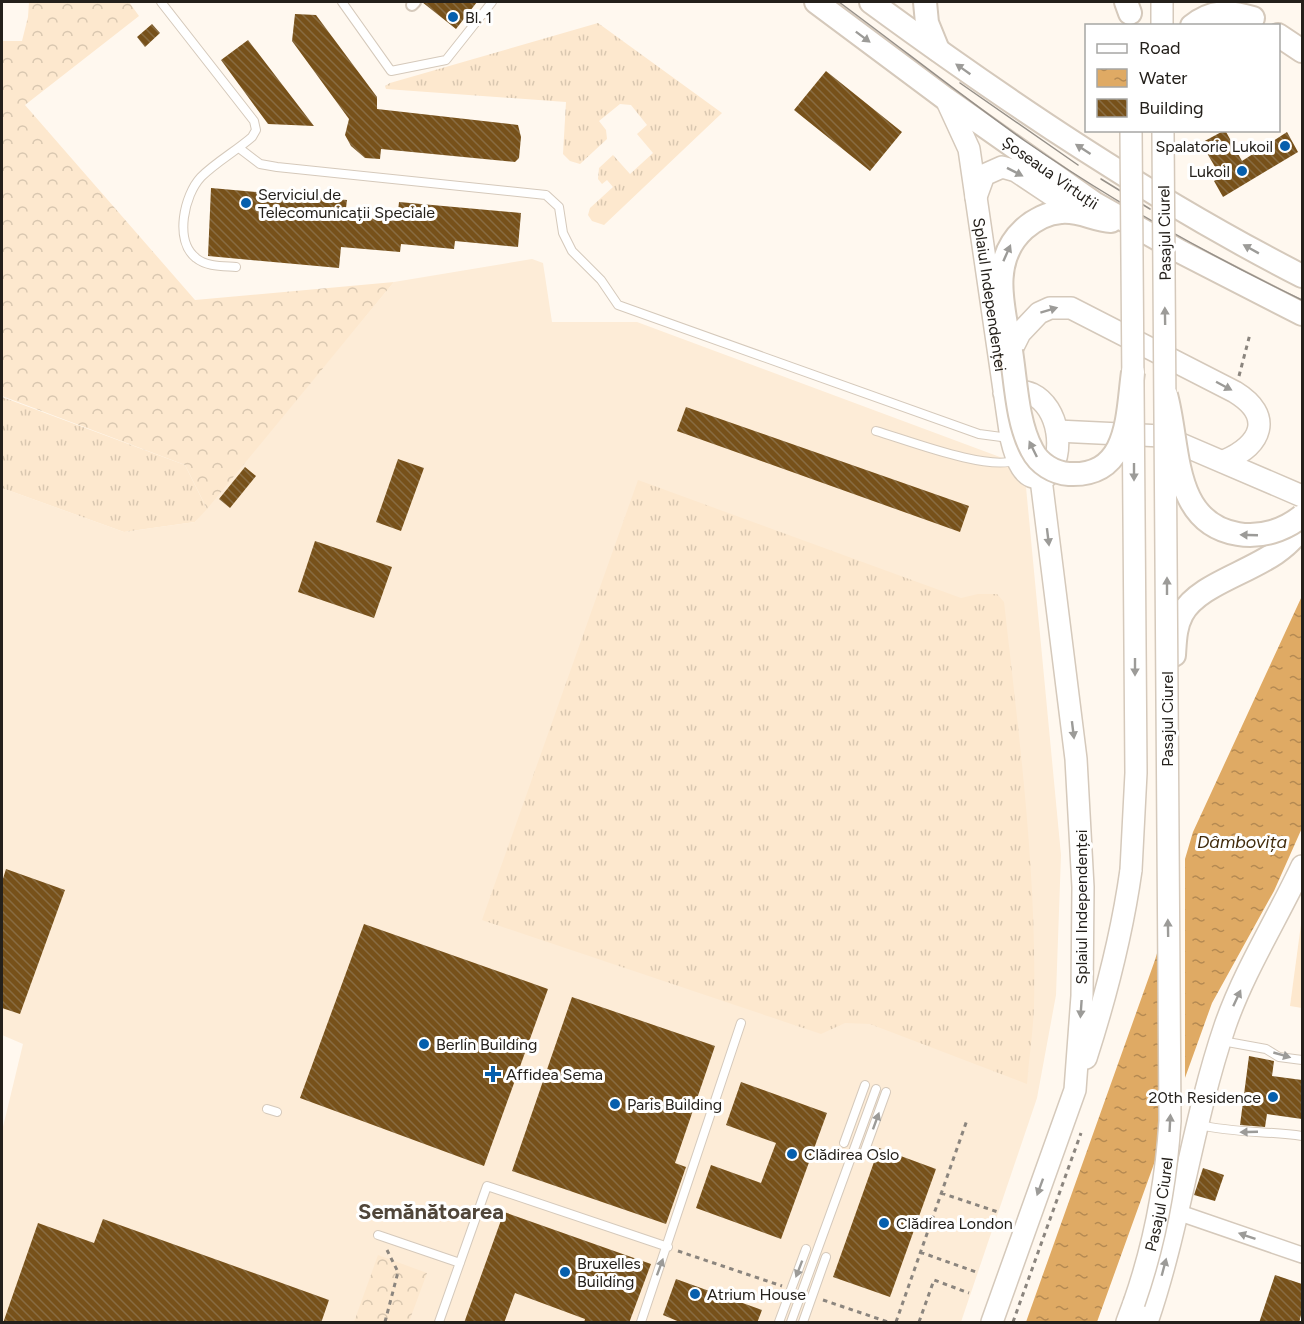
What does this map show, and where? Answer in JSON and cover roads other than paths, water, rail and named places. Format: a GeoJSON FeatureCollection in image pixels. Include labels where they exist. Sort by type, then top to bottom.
{"type":"FeatureCollection","features":[{"type":"Feature","properties":{"kind":"main road","name":"Șoseaua Virtuții"},"geometry":{"type":"LineString","coordinates":[[816,2],[946,99],[1094,203],[1302,314]]}},
{"type":"Feature","properties":{"kind":"main road"},"geometry":{"type":"LineString","coordinates":[[871,2],[1045,125],[1156,196],[1297,272]]}},
{"type":"Feature","properties":{"kind":"main road"},"geometry":{"type":"LineString","coordinates":[[925,2],[927,23],[938,51]]}},
{"type":"Feature","properties":{"kind":"main road"},"geometry":{"type":"LineString","coordinates":[[1162,2],[1162,24]]}},
{"type":"Feature","properties":{"kind":"main road"},"geometry":{"type":"LineString","coordinates":[[1231,2],[1258,22]]}},
{"type":"Feature","properties":{"kind":"main road"},"geometry":{"type":"LineString","coordinates":[[1194,24],[1202,18],[1222,12],[1258,22]]}},
{"type":"Feature","properties":{"kind":"main road"},"geometry":{"type":"LineString","coordinates":[[1280,36],[1302,51]]}},
{"type":"Feature","properties":{"kind":"main road","name":"Splaiul Independenței"},"geometry":{"type":"LineString","coordinates":[[946,99],[967,140],[1011,438],[1017,460]]}},
{"type":"Feature","properties":{"kind":"main road","name":"Pasajul Ciurel"},"geometry":{"type":"LineString","coordinates":[[1075,1090],[1112,967],[1131,870],[1136,773],[1131,132]]}},
{"type":"Feature","properties":{"kind":"main road","name":"Pasajul Ciurel"},"geometry":{"type":"LineString","coordinates":[[1131,1313],[1158,1221],[1167,1169],[1170,1120],[1163,132]]}},
{"type":"Feature","properties":{"kind":"main road","name":"Splaiul Independenței"},"geometry":{"type":"LineString","coordinates":[[975,198],[984,175],[1002,167],[1016,171],[1058,199],[1094,203]]}},
{"type":"Feature","properties":{"kind":"main road"},"geometry":{"type":"LineString","coordinates":[[1124,221],[1063,211],[1039,219],[1018,234],[1004,259],[1000,280],[1022,421],[1031,449],[1045,466],[1064,474],[1094,471],[1110,460],[1118,451],[1123,438],[1134,372]]}},
{"type":"Feature","properties":{"kind":"main road"},"geometry":{"type":"LineString","coordinates":[[1279,303],[1302,326]]}},
{"type":"Feature","properties":{"kind":"main road"},"geometry":{"type":"LineString","coordinates":[[1011,351],[1020,333],[1039,313],[1050,308],[1071,308],[1235,392],[1253,406],[1258,415],[1258,429],[1248,449],[1224,462]]}},
{"type":"Feature","properties":{"kind":"main road","name":"Splaiul Independenței"},"geometry":{"type":"LineString","coordinates":[[992,1323],[1075,1090],[1084,935],[1081,828],[1076,759],[1041,479],[1051,472],[1056,461],[1056,431],[1051,414],[1040,399],[1025,392],[1004,393]]}},
{"type":"Feature","properties":{"kind":"main road"},"geometry":{"type":"LineString","coordinates":[[1166,395],[1173,418],[1184,488],[1192,506],[1202,517],[1225,530],[1247,536],[1275,531],[1302,516]]}},
{"type":"Feature","properties":{"kind":"main road"},"geometry":{"type":"LineString","coordinates":[[1056,431],[1162,436],[1302,496]]}},
{"type":"Feature","properties":{"kind":"main road"},"geometry":{"type":"LineString","coordinates":[[1017,460],[1026,473],[1041,479]]}},
{"type":"Feature","properties":{"kind":"main road"},"geometry":{"type":"LineString","coordinates":[[1167,698],[1172,683],[1177,625],[1186,607],[1203,594],[1283,548],[1302,525]]}},
{"type":"Feature","properties":{"kind":"main road"},"geometry":{"type":"LineString","coordinates":[[1147,1323],[1164,1267],[1197,1125],[1220,1041],[1233,1006],[1302,866]]}},
{"type":"Feature","properties":{"kind":"street"},"geometry":{"type":"LineString","coordinates":[[1177,1212],[1302,1255]]}},
{"type":"Feature","properties":{"kind":"lane"},"geometry":{"type":"LineString","coordinates":[[160,2],[254,121],[256,130],[252,137],[201,178],[187,202],[184,220],[186,246],[194,257],[206,264],[236,267]]}},
{"type":"Feature","properties":{"kind":"lane"},"geometry":{"type":"LineString","coordinates":[[342,2],[391,71],[446,60],[492,2]]}},
{"type":"Feature","properties":{"kind":"lane"},"geometry":{"type":"LineString","coordinates":[[239,148],[260,164],[546,195],[559,207],[563,233],[572,251],[601,280],[618,305],[979,434],[1011,438]]}},
{"type":"Feature","properties":{"kind":"lane"},"geometry":{"type":"LineString","coordinates":[[876,431],[985,462],[1007,464],[1017,460]]}},
{"type":"Feature","properties":{"kind":"lane"},"geometry":{"type":"LineString","coordinates":[[641,1323],[741,1023]]}},
{"type":"Feature","properties":{"kind":"lane"},"geometry":{"type":"LineString","coordinates":[[1220,1041],[1266,1049],[1279,1057],[1302,1059]]}},
{"type":"Feature","properties":{"kind":"lane"},"geometry":{"type":"LineString","coordinates":[[844,1143],[865,1085]]}},
{"type":"Feature","properties":{"kind":"lane"},"geometry":{"type":"LineString","coordinates":[[791,1323],[876,1089]]}},
{"type":"Feature","properties":{"kind":"lane"},"geometry":{"type":"LineString","coordinates":[[865,1150],[886,1092]]}},
{"type":"Feature","properties":{"kind":"lane"},"geometry":{"type":"LineString","coordinates":[[267,1108],[277,1112]]}},
{"type":"Feature","properties":{"kind":"lane"},"geometry":{"type":"LineString","coordinates":[[1197,1125],[1237,1132],[1270,1132],[1302,1136]]}},
{"type":"Feature","properties":{"kind":"lane"},"geometry":{"type":"LineString","coordinates":[[439,1323],[487,1186],[668,1247]]}},
{"type":"Feature","properties":{"kind":"lane"},"geometry":{"type":"LineString","coordinates":[[378,1235],[460,1263]]}},
{"type":"Feature","properties":{"kind":"lane"},"geometry":{"type":"LineString","coordinates":[[779,1323],[806,1249]]}},
{"type":"Feature","properties":{"kind":"lane"},"geometry":{"type":"LineString","coordinates":[[803,1323],[826,1257]]}},
{"type":"Feature","properties":{"kind":"water","name":"Dâmbovița"},"geometry":{"type":"Polygon","coordinates":[[[1302,596],[1302,828],[1274,891],[1212,1003],[1097,1322],[1026,1322],[1155,960],[1193,832],[1302,596]]]}},
{"type":"Feature","properties":{"kind":"tram line"},"geometry":{"type":"LineString","coordinates":[[839,2],[1001,124],[1092,185],[1160,226],[1302,300]]}},
{"type":"Feature","properties":{"kind":"tram line"},"geometry":{"type":"LineString","coordinates":[[960,83],[1078,165]]}},
{"type":"Feature","properties":{"kind":"tram line"},"geometry":{"type":"LineString","coordinates":[[1101,179],[1150,209]]}},
{"type":"Feature","properties":{"kind":"place","name":"Bl. 1"},"geometry":{"type":"Point","coordinates":[453,17]}},
{"type":"Feature","properties":{"kind":"place","name":"Spalatorie Lukoil"},"geometry":{"type":"Point","coordinates":[1285,146]}},
{"type":"Feature","properties":{"kind":"place","name":"Lukoil"},"geometry":{"type":"Point","coordinates":[1242,171]}},
{"type":"Feature","properties":{"kind":"place","name":"Serviciul de Telecomunicații Speciale"},"geometry":{"type":"Point","coordinates":[246,203]}},
{"type":"Feature","properties":{"kind":"place","name":"Berlin Building"},"geometry":{"type":"Point","coordinates":[424,1044]}},
{"type":"Feature","properties":{"kind":"place","name":"Affidea Sema"},"geometry":{"type":"Point","coordinates":[493,1074]}},
{"type":"Feature","properties":{"kind":"place","name":"20th Residence"},"geometry":{"type":"Point","coordinates":[1273,1097]}},
{"type":"Feature","properties":{"kind":"place","name":"Paris Building"},"geometry":{"type":"Point","coordinates":[615,1104]}},
{"type":"Feature","properties":{"kind":"place","name":"Clădirea Oslo"},"geometry":{"type":"Point","coordinates":[792,1154]}},
{"type":"Feature","properties":{"kind":"place","name":"Clădirea London"},"geometry":{"type":"Point","coordinates":[884,1223]}},
{"type":"Feature","properties":{"kind":"place","name":"Bruxelles Building"},"geometry":{"type":"Point","coordinates":[565,1272]}},
{"type":"Feature","properties":{"kind":"place","name":"Atrium House"},"geometry":{"type":"Point","coordinates":[695,1294]}},
{"type":"Feature","properties":{"kind":"district","name":"Semănătoarea"},"geometry":{"type":"Point","coordinates":[431,1211]}}]}
